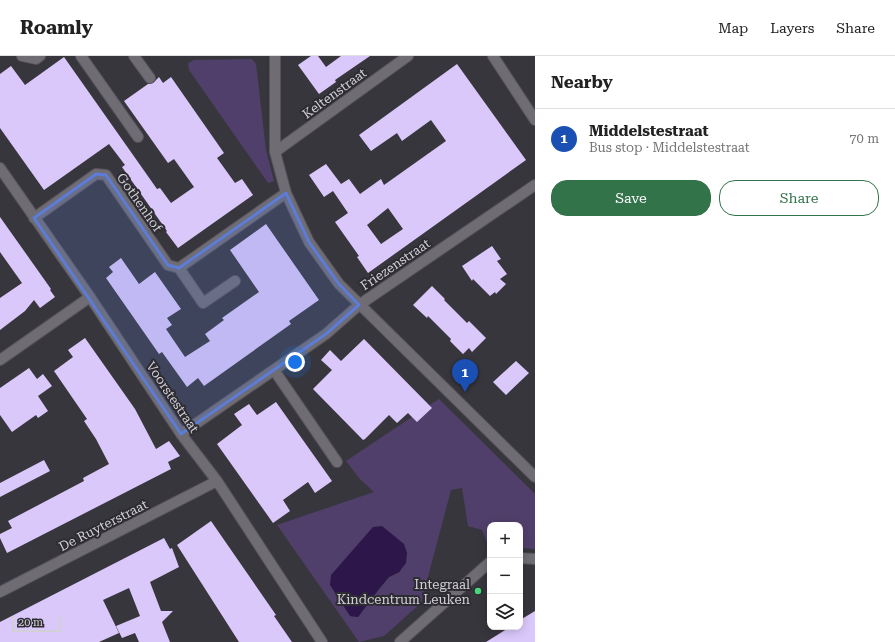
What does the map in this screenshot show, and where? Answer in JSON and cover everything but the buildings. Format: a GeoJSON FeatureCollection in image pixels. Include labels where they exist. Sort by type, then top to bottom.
{"type":"FeatureCollection","features":[{"type":"Feature","properties":{"kind":"street"},"geometry":{"type":"LineString","coordinates":[[22,56],[36,59],[40,56]]}},
{"type":"Feature","properties":{"kind":"street"},"geometry":{"type":"LineString","coordinates":[[81,56],[138,137]]}},
{"type":"Feature","properties":{"kind":"street"},"geometry":{"type":"LineString","coordinates":[[134,56],[150,78]]}},
{"type":"Feature","properties":{"kind":"street"},"geometry":{"type":"LineString","coordinates":[[275,56],[274,152],[286,193],[309,242],[339,284],[535,477]]}},
{"type":"Feature","properties":{"kind":"street","name":"Keltenstraat"},"geometry":{"type":"LineString","coordinates":[[274,152],[408,56]]}},
{"type":"Feature","properties":{"kind":"street"},"geometry":{"type":"LineString","coordinates":[[493,56],[535,120]]}},
{"type":"Feature","properties":{"kind":"street","name":"Gothenhof"},"geometry":{"type":"LineString","coordinates":[[34,218],[96,174],[106,175],[168,265],[179,268],[203,303],[235,281]]}},
{"type":"Feature","properties":{"kind":"street","name":"Voorstestraat"},"geometry":{"type":"LineString","coordinates":[[2,175],[90,297],[181,434],[217,481],[322,642]]}},
{"type":"Feature","properties":{"kind":"street","name":"Friezenstraat"},"geometry":{"type":"LineString","coordinates":[[181,434],[326,334],[359,304],[535,185]]}},
{"type":"Feature","properties":{"kind":"street"},"geometry":{"type":"LineString","coordinates":[[179,268],[286,193]]}},
{"type":"Feature","properties":{"kind":"street"},"geometry":{"type":"LineString","coordinates":[[0,360],[90,297]]}},
{"type":"Feature","properties":{"kind":"street"},"geometry":{"type":"LineString","coordinates":[[274,370],[337,462]]}},
{"type":"Feature","properties":{"kind":"street","name":"De Ruyterstraat"},"geometry":{"type":"LineString","coordinates":[[0,592],[217,481]]}},
{"type":"Feature","properties":{"kind":"street"},"geometry":{"type":"LineString","coordinates":[[523,558],[535,559]]}},
{"type":"Feature","properties":{"kind":"street"},"geometry":{"type":"LineString","coordinates":[[400,642],[487,565]]}},
{"type":"Feature","properties":{"kind":"highlighted area"},"geometry":{"type":"Polygon","coordinates":[[[96,174],[106,175],[168,265],[179,268],[286,193],[309,242],[339,284],[359,305],[326,334],[181,434],[34,218],[96,174]]]}},
{"type":"Feature","properties":{"kind":"shaded area"},"geometry":{"type":"Polygon","coordinates":[[[252,59],[256,64],[266,150],[274,181],[268,183],[189,70],[188,63],[194,60],[252,59]]]}},
{"type":"Feature","properties":{"kind":"shaded area"},"geometry":{"type":"Polygon","coordinates":[[[439,399],[535,494],[535,549],[523,548],[523,522],[487,522],[487,542],[482,530],[468,526],[462,488],[451,490],[421,603],[384,636],[359,642],[277,525],[374,492],[360,479],[346,461],[439,399]],[[407,553],[350,616],[358,617],[389,577],[400,572],[407,553]]]}},
{"type":"Feature","properties":{"kind":"shaded area"},"geometry":{"type":"Polygon","coordinates":[[[382,526],[404,544],[407,553],[406,563],[399,572],[389,577],[358,617],[350,616],[330,585],[331,575],[373,527],[382,526]]]}},
{"type":"Feature","properties":{"kind":"place","name":"Middelstestraat"},"geometry":{"type":"Point","coordinates":[465,392]}},
{"type":"Feature","properties":{"kind":"place","name":"Integraal Kindcentrum Leuken"},"geometry":{"type":"Point","coordinates":[478,591]}}]}
